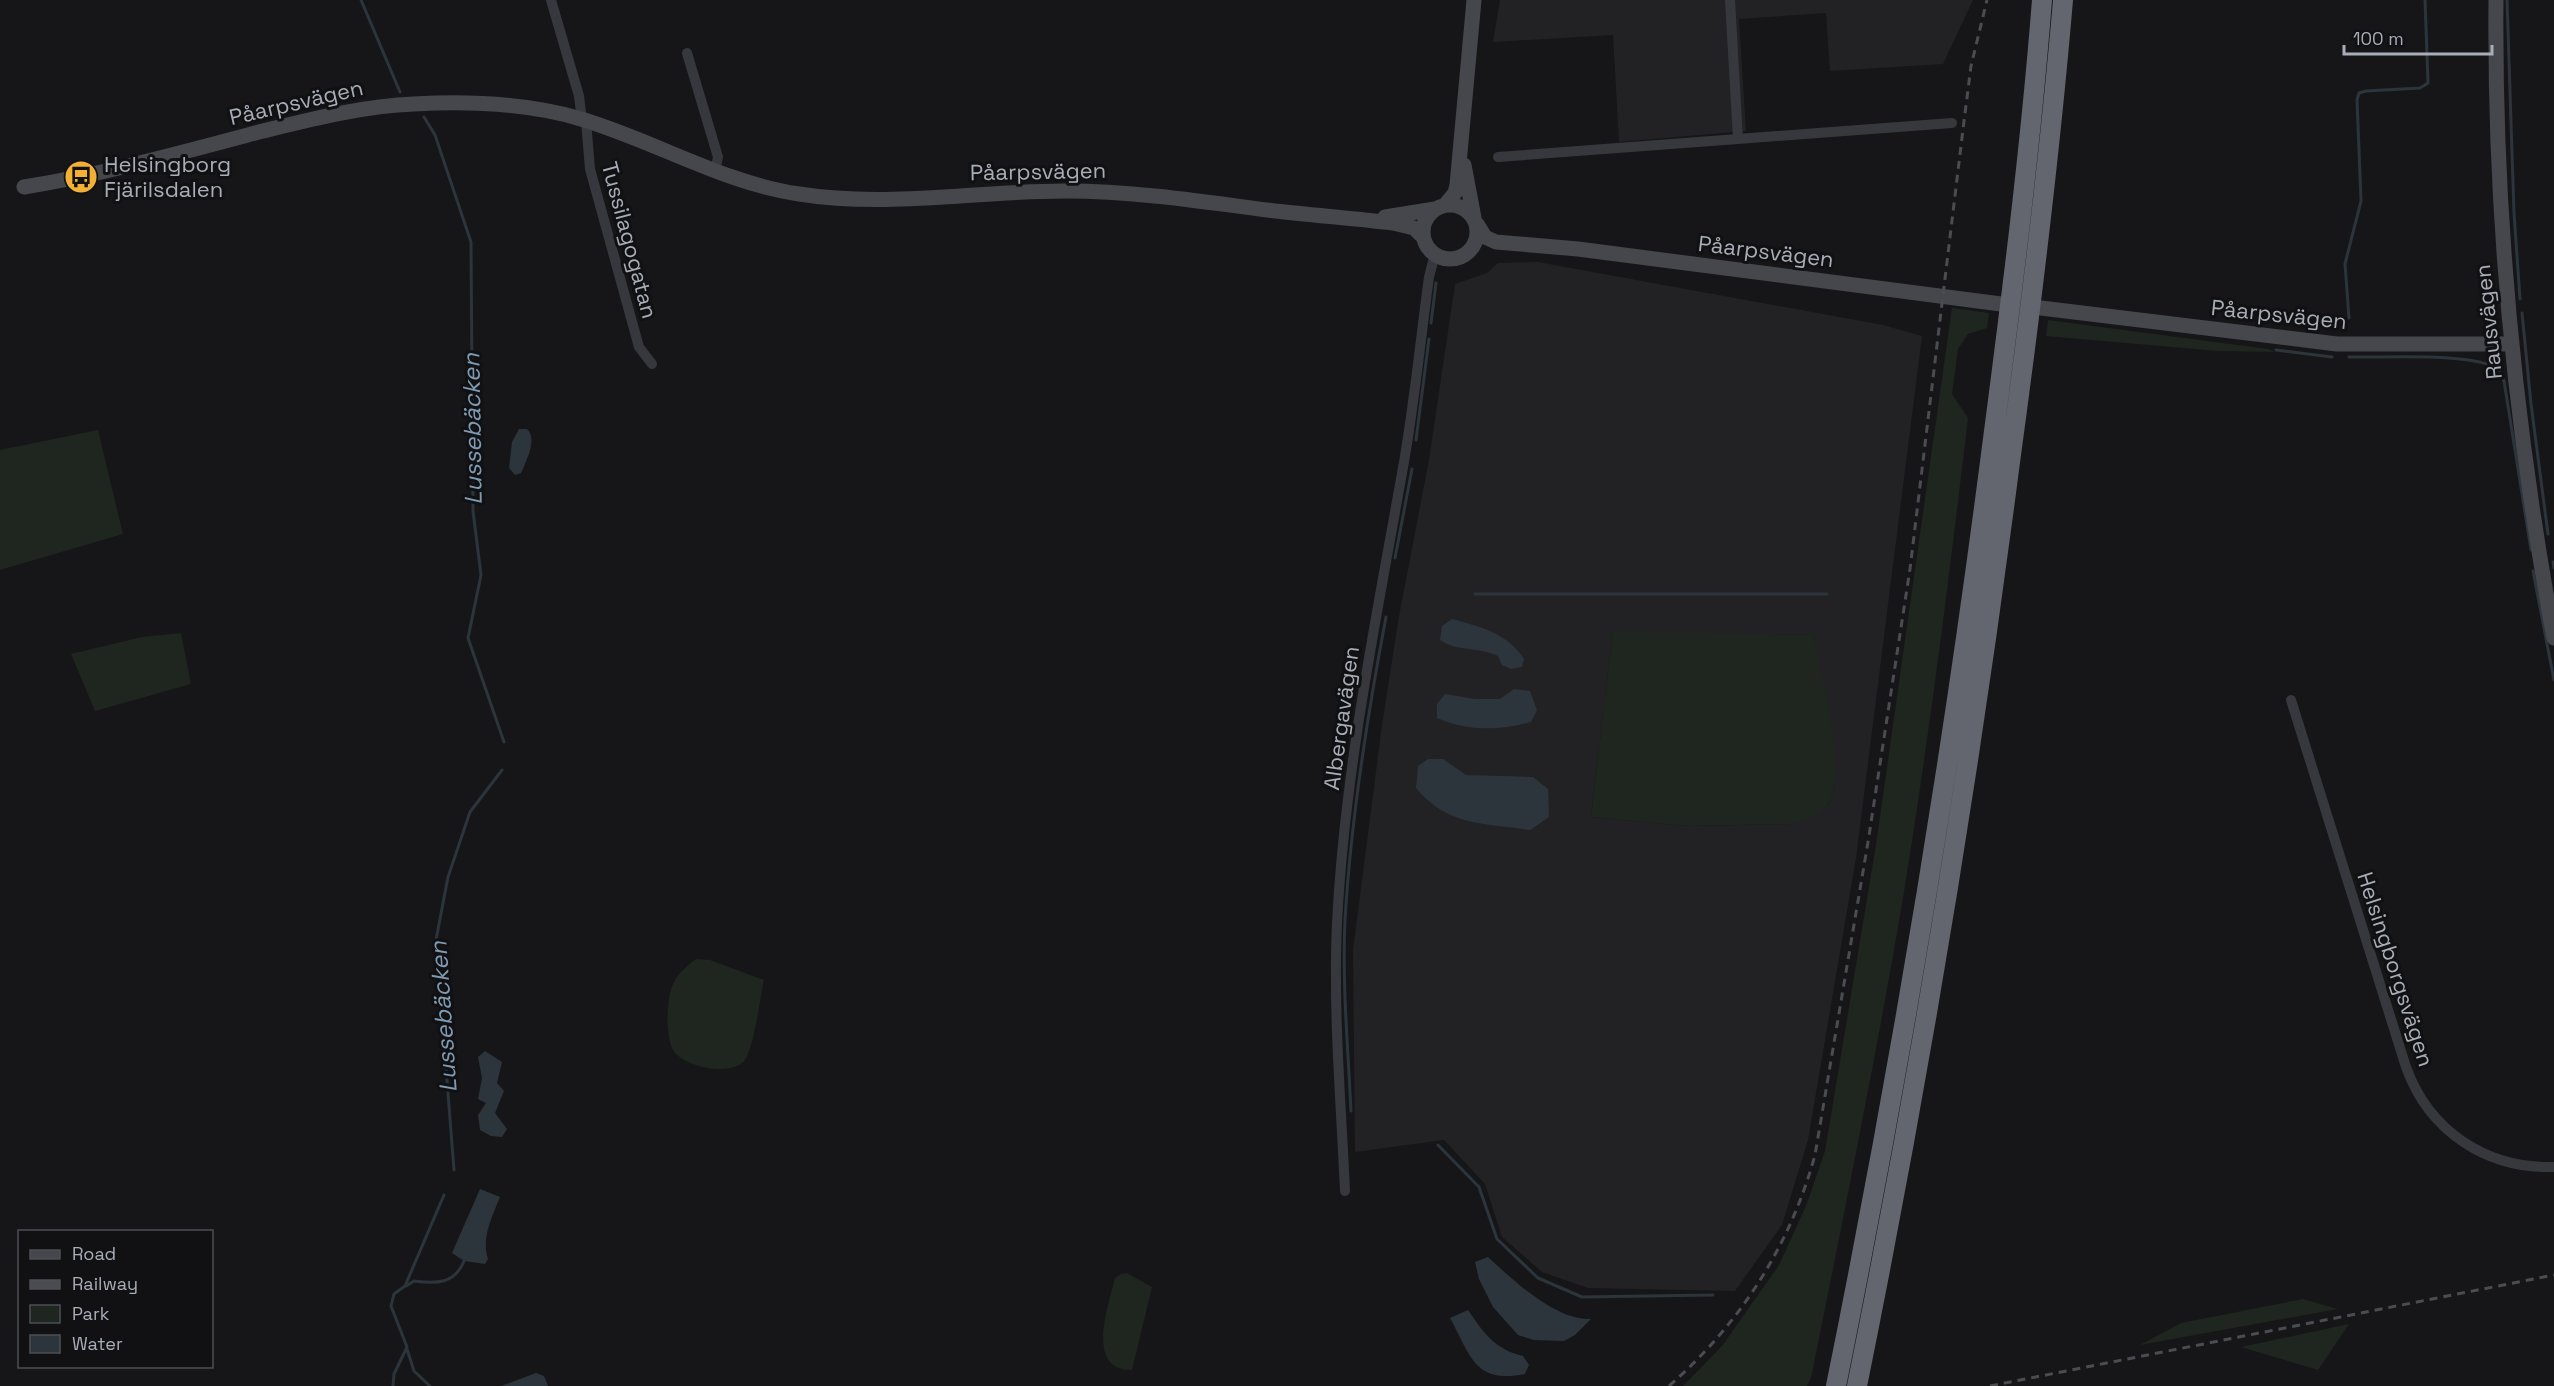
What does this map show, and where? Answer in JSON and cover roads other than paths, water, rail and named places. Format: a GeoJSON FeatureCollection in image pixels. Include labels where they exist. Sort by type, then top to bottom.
{"type":"FeatureCollection","features":[{"type":"Feature","properties":{"kind":"highway"},"geometry":{"type":"LineString","coordinates":[[1836,1386],[1877,1185],[1916,967],[1956,709],[2004,354],[2042,0]]}},
{"type":"Feature","properties":{"kind":"highway"},"geometry":{"type":"LineString","coordinates":[[1857,1386],[1918,1071],[1974,727],[2030,309],[2063,0]]}},
{"type":"Feature","properties":{"kind":"street"},"geometry":{"type":"LineString","coordinates":[[551,0],[584,120]]}},
{"type":"Feature","properties":{"kind":"street"},"geometry":{"type":"LineString","coordinates":[[1461,138],[1476,221],[1475,244],[1461,257],[1448,259],[1429,250],[1423,237],[1425,222],[1456,190],[1474,0]]}},
{"type":"Feature","properties":{"kind":"street"},"geometry":{"type":"LineString","coordinates":[[1730,0],[1738,139]]}},
{"type":"Feature","properties":{"kind":"street","name":"Rausvägen"},"geometry":{"type":"LineString","coordinates":[[2496,0],[2496,117],[2501,217],[2512,344],[2526,471],[2554,638]]}},
{"type":"Feature","properties":{"kind":"street"},"geometry":{"type":"LineString","coordinates":[[687,53],[718,157],[715,171]]}},
{"type":"Feature","properties":{"kind":"street","name":"Påarpsvägen"},"geometry":{"type":"LineString","coordinates":[[24,187],[74,179],[307,120],[378,107],[414,104],[502,106],[542,110],[584,120],[715,171],[778,190],[846,200],[902,200],[1001,192],[1105,191],[1407,225],[1419,231],[1423,237]]}},
{"type":"Feature","properties":{"kind":"street","name":"Tussilagogatan"},"geometry":{"type":"LineString","coordinates":[[584,120],[588,161],[639,347],[652,363]]}},
{"type":"Feature","properties":{"kind":"street"},"geometry":{"type":"LineString","coordinates":[[1498,157],[1952,123]]}},
{"type":"Feature","properties":{"kind":"street"},"geometry":{"type":"LineString","coordinates":[[1440,207],[1458,206],[1476,221]]}},
{"type":"Feature","properties":{"kind":"street","name":"Påarpsvägen"},"geometry":{"type":"LineString","coordinates":[[1364,219],[1440,207]]}},
{"type":"Feature","properties":{"kind":"street","name":"Påarpsvägen"},"geometry":{"type":"LineString","coordinates":[[1476,221],[1482,234],[1492,241],[1525,246],[1578,249],[2001,304]]}},
{"type":"Feature","properties":{"kind":"street","name":"Påarpsvägen"},"geometry":{"type":"LineString","coordinates":[[1461,257],[1525,246]]}},
{"type":"Feature","properties":{"kind":"street","name":"Albergavägen"},"geometry":{"type":"LineString","coordinates":[[1345,1191],[1337,1010],[1337,923],[1343,856],[1356,732],[1405,453],[1429,277],[1435,254]]}},
{"type":"Feature","properties":{"kind":"street","name":"Påarpsvägen"},"geometry":{"type":"LineString","coordinates":[[2042,308],[2337,344],[2512,344]]}},
{"type":"Feature","properties":{"kind":"street","name":"Helsingborgsvägen"},"geometry":{"type":"LineString","coordinates":[[2291,700],[2406,1067],[2415,1089],[2438,1122],[2474,1149],[2495,1160],[2520,1166],[2554,1167]]}},
{"type":"Feature","properties":{"kind":"water"},"geometry":{"type":"Polygon","coordinates":[[[519,429],[527,429],[530,433],[531,444],[521,473],[515,475],[509,468],[512,442],[519,429]]]}},
{"type":"Feature","properties":{"kind":"water"},"geometry":{"type":"Polygon","coordinates":[[[1452,619],[1483,628],[1502,637],[1518,650],[1524,659],[1522,667],[1511,669],[1502,665],[1498,656],[1453,646],[1440,640],[1442,626],[1452,619]]]}},
{"type":"Feature","properties":{"kind":"water"},"geometry":{"type":"Polygon","coordinates":[[[1514,689],[1530,691],[1537,710],[1531,722],[1507,727],[1484,728],[1460,725],[1437,718],[1437,704],[1445,694],[1475,699],[1500,699],[1514,689]]]}},
{"type":"Feature","properties":{"kind":"water"},"geometry":{"type":"Polygon","coordinates":[[[1428,759],[1443,759],[1466,775],[1533,777],[1548,789],[1549,817],[1530,830],[1467,821],[1440,810],[1416,788],[1418,766],[1428,759]]]}},
{"type":"Feature","properties":{"kind":"water"},"geometry":{"type":"Polygon","coordinates":[[[485,1051],[502,1062],[497,1083],[504,1091],[495,1113],[507,1129],[502,1137],[491,1136],[480,1130],[478,1115],[486,1103],[478,1099],[482,1078],[478,1057],[485,1051]]]}},
{"type":"Feature","properties":{"kind":"water"},"geometry":{"type":"Polygon","coordinates":[[[480,1189],[500,1197],[487,1235],[488,1259],[485,1264],[464,1261],[452,1253],[480,1189]]]}},
{"type":"Feature","properties":{"kind":"water"},"geometry":{"type":"Polygon","coordinates":[[[1488,1257],[1522,1287],[1550,1306],[1578,1318],[1591,1319],[1575,1335],[1564,1341],[1534,1340],[1518,1335],[1493,1307],[1479,1279],[1475,1262],[1488,1257]]]}},
{"type":"Feature","properties":{"kind":"water"},"geometry":{"type":"Polygon","coordinates":[[[1468,1310],[1491,1339],[1504,1349],[1523,1356],[1529,1365],[1525,1374],[1495,1375],[1484,1371],[1476,1364],[1450,1318],[1468,1310]]]}},
{"type":"Feature","properties":{"kind":"water"},"geometry":{"type":"Polygon","coordinates":[[[536,1373],[544,1376],[548,1386],[501,1386],[536,1373]]]}},
{"type":"Feature","properties":{"kind":"waterway","name":"Lussebäcken"},"geometry":{"type":"LineString","coordinates":[[361,0],[400,92]]}},
{"type":"Feature","properties":{"kind":"waterway"},"geometry":{"type":"LineString","coordinates":[[2349,318],[2345,264],[2361,201],[2357,100],[2359,93],[2366,91],[2420,88],[2428,83],[2425,0]]}},
{"type":"Feature","properties":{"kind":"waterway"},"geometry":{"type":"LineString","coordinates":[[2507,0],[2514,213],[2520,299]]}},
{"type":"Feature","properties":{"kind":"waterway","name":"Lussebäcken"},"geometry":{"type":"LineString","coordinates":[[424,117],[435,135],[471,242],[473,511],[481,575],[468,638],[504,742]]}},
{"type":"Feature","properties":{"kind":"waterway"},"geometry":{"type":"LineString","coordinates":[[1431,323],[1436,283]]}},
{"type":"Feature","properties":{"kind":"waterway"},"geometry":{"type":"LineString","coordinates":[[2522,313],[2548,534]]}},
{"type":"Feature","properties":{"kind":"waterway"},"geometry":{"type":"LineString","coordinates":[[1416,440],[1429,339]]}},
{"type":"Feature","properties":{"kind":"waterway"},"geometry":{"type":"LineString","coordinates":[[2276,350],[2332,357]]}},
{"type":"Feature","properties":{"kind":"waterway"},"geometry":{"type":"LineString","coordinates":[[2349,357],[2447,358],[2484,363],[2498,368],[2504,381],[2531,550]]}},
{"type":"Feature","properties":{"kind":"waterway"},"geometry":{"type":"LineString","coordinates":[[1395,558],[1412,469]]}},
{"type":"Feature","properties":{"kind":"waterway"},"geometry":{"type":"LineString","coordinates":[[2553,562],[2554,568]]}},
{"type":"Feature","properties":{"kind":"waterway"},"geometry":{"type":"LineString","coordinates":[[2533,571],[2554,680]]}},
{"type":"Feature","properties":{"kind":"waterway"},"geometry":{"type":"LineString","coordinates":[[1475,594],[1827,594]]}},
{"type":"Feature","properties":{"kind":"waterway"},"geometry":{"type":"LineString","coordinates":[[1351,1111],[1344,968],[1345,920],[1351,844],[1361,768],[1386,617]]}},
{"type":"Feature","properties":{"kind":"waterway","name":"Lussebäcken"},"geometry":{"type":"LineString","coordinates":[[454,1170],[436,940],[448,877],[470,812],[502,770]]}},
{"type":"Feature","properties":{"kind":"waterway"},"geometry":{"type":"LineString","coordinates":[[1438,1145],[1479,1187],[1497,1239],[1538,1278],[1582,1297],[1713,1295]]}},
{"type":"Feature","properties":{"kind":"waterway","name":"Lussebäcken"},"geometry":{"type":"LineString","coordinates":[[393,1386],[394,1374],[407,1347],[391,1306],[394,1294],[405,1286],[444,1195]]}},
{"type":"Feature","properties":{"kind":"waterway"},"geometry":{"type":"LineString","coordinates":[[406,1286],[414,1281],[444,1281],[455,1274],[464,1261]]}},
{"type":"Feature","properties":{"kind":"waterway","name":"Lussebäcken"},"geometry":{"type":"LineString","coordinates":[[407,1349],[414,1371],[430,1386]]}},
{"type":"Feature","properties":{"kind":"railway"},"geometry":{"type":"LineString","coordinates":[[1669,1386],[1718,1337],[1740,1310],[1759,1281],[1792,1221],[1815,1155],[1868,842],[1910,569],[1971,66],[1987,0]]}},
{"type":"Feature","properties":{"kind":"railway"},"geometry":{"type":"LineString","coordinates":[[1990,1386],[2554,1275]]}},
{"type":"Feature","properties":{"kind":"place","name":"Helsingborg Fjärilsdalen"},"geometry":{"type":"Point","coordinates":[81,177]}}]}
